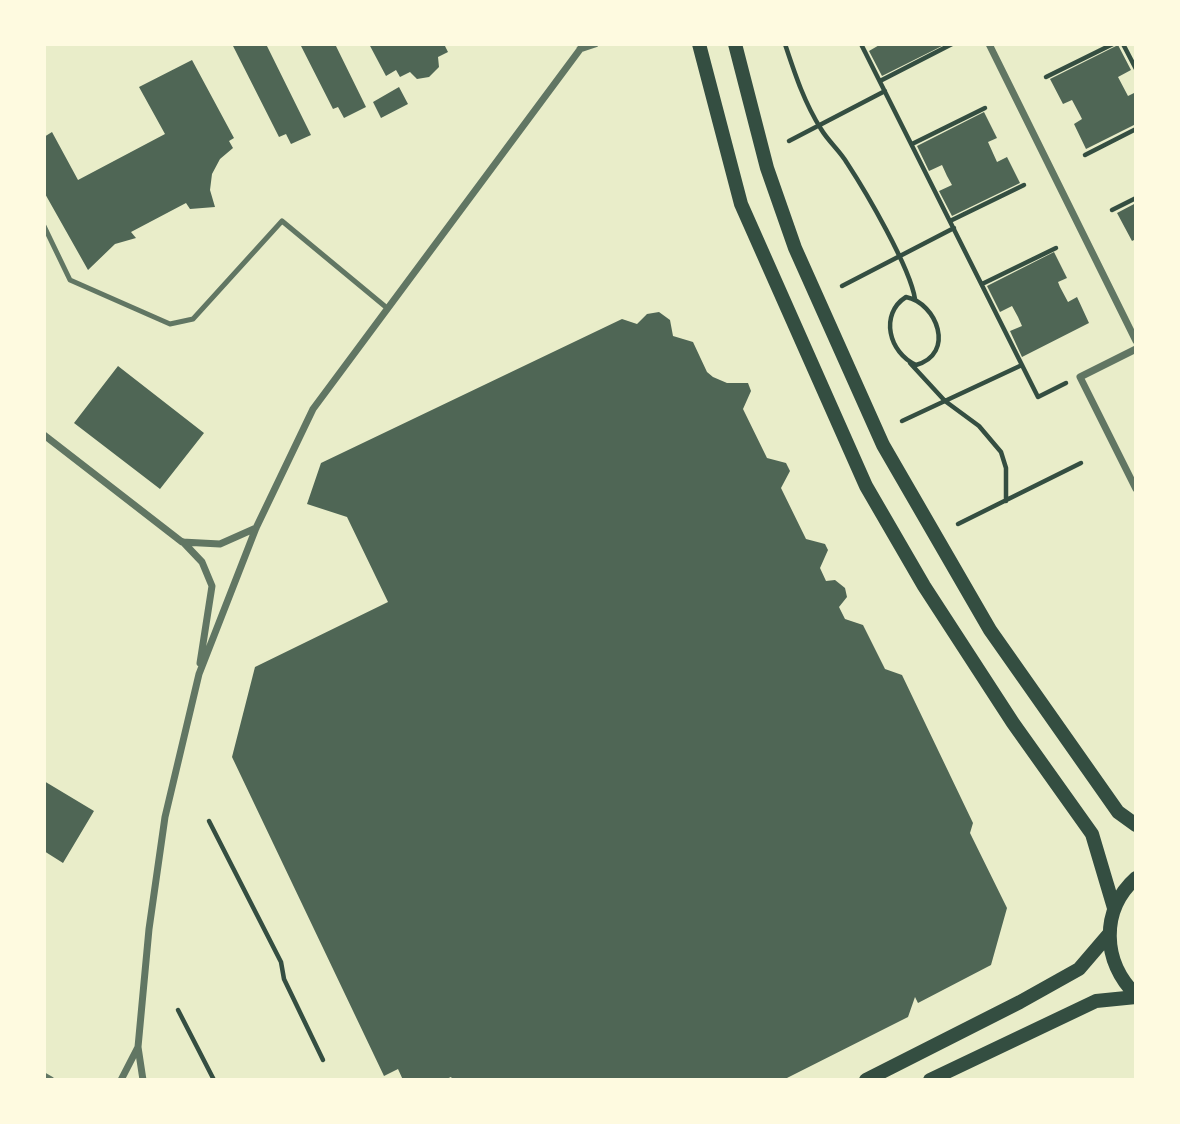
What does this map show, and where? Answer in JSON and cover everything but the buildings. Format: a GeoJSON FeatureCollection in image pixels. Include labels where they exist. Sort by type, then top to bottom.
{"type":"FeatureCollection","features":[{"type":"Feature","properties":{"kind":"main road"},"geometry":{"type":"LineString","coordinates":[[697,44],[741,204],[813,373],[866,486],[924,586],[1013,723],[1092,834],[1114,908]]}},
{"type":"Feature","properties":{"kind":"main road"},"geometry":{"type":"LineString","coordinates":[[735,44],[767,168],[795,248],[894,467],[990,630],[1118,812],[1136,825]]}},
{"type":"Feature","properties":{"kind":"main road"},"geometry":{"type":"LineString","coordinates":[[930,1080],[1096,1001],[1136,996],[1116,969],[1109,934],[1114,908],[1126,887],[1136,878]]}},
{"type":"Feature","properties":{"kind":"main road"},"geometry":{"type":"LineString","coordinates":[[866,1080],[1079,969],[1109,934]]}},
{"type":"Feature","properties":{"kind":"street"},"geometry":{"type":"LineString","coordinates":[[199,674],[256,528],[313,409],[582,47],[595,44]]}},
{"type":"Feature","properties":{"kind":"street"},"geometry":{"type":"LineString","coordinates":[[989,44],[1136,341]]}},
{"type":"Feature","properties":{"kind":"street"},"geometry":{"type":"LineString","coordinates":[[1136,349],[1080,377],[1136,489]]}},
{"type":"Feature","properties":{"kind":"street"},"geometry":{"type":"LineString","coordinates":[[44,435],[183,542],[202,562],[212,586],[199,674],[165,817],[149,929],[138,1047],[143,1080]]}},
{"type":"Feature","properties":{"kind":"street"},"geometry":{"type":"LineString","coordinates":[[183,542],[220,544],[256,528]]}},
{"type":"Feature","properties":{"kind":"street"},"geometry":{"type":"LineString","coordinates":[[121,1080],[138,1047]]}},
{"type":"Feature","properties":{"kind":"street"},"geometry":{"type":"LineString","coordinates":[[44,1076],[51,1080]]}},
{"type":"Feature","properties":{"kind":"lane"},"geometry":{"type":"LineString","coordinates":[[44,226],[70,280],[170,324],[193,319],[282,221],[387,308]]}},
{"type":"Feature","properties":{"kind":"path"},"geometry":{"type":"LineString","coordinates":[[785,44],[801,90],[818,125],[847,162],[898,257],[913,288],[915,299]]}},
{"type":"Feature","properties":{"kind":"path"},"geometry":{"type":"LineString","coordinates":[[861,44],[1038,397],[1080,377]]}},
{"type":"Feature","properties":{"kind":"path"},"geometry":{"type":"LineString","coordinates":[[880,80],[952,44]]}},
{"type":"Feature","properties":{"kind":"path"},"geometry":{"type":"LineString","coordinates":[[1046,77],[1113,44]]}},
{"type":"Feature","properties":{"kind":"path"},"geometry":{"type":"LineString","coordinates":[[1124,44],[1136,69]]}},
{"type":"Feature","properties":{"kind":"path"},"geometry":{"type":"LineString","coordinates":[[789,141],[885,91]]}},
{"type":"Feature","properties":{"kind":"path"},"geometry":{"type":"LineString","coordinates":[[912,145],[985,108]]}},
{"type":"Feature","properties":{"kind":"path"},"geometry":{"type":"LineString","coordinates":[[1085,155],[1136,129]]}},
{"type":"Feature","properties":{"kind":"path"},"geometry":{"type":"LineString","coordinates":[[950,221],[1024,185]]}},
{"type":"Feature","properties":{"kind":"path"},"geometry":{"type":"LineString","coordinates":[[1112,210],[1136,198]]}},
{"type":"Feature","properties":{"kind":"path"},"geometry":{"type":"LineString","coordinates":[[842,286],[954,228]]}},
{"type":"Feature","properties":{"kind":"path"},"geometry":{"type":"LineString","coordinates":[[982,284],[1056,248]]}},
{"type":"Feature","properties":{"kind":"path"},"geometry":{"type":"LineString","coordinates":[[910,362],[916,365],[930,362],[938,350],[941,337],[924,306],[915,299],[906,297],[896,304],[889,319],[897,350],[945,401],[979,426],[1001,452],[1006,468],[1006,501]]}},
{"type":"Feature","properties":{"kind":"path"},"geometry":{"type":"LineString","coordinates":[[902,421],[1022,365]]}},
{"type":"Feature","properties":{"kind":"path"},"geometry":{"type":"LineString","coordinates":[[958,524],[1081,463]]}},
{"type":"Feature","properties":{"kind":"path"},"geometry":{"type":"LineString","coordinates":[[209,821],[281,962],[284,979],[323,1060]]}},
{"type":"Feature","properties":{"kind":"path"},"geometry":{"type":"LineString","coordinates":[[178,1010],[214,1080]]}}]}
